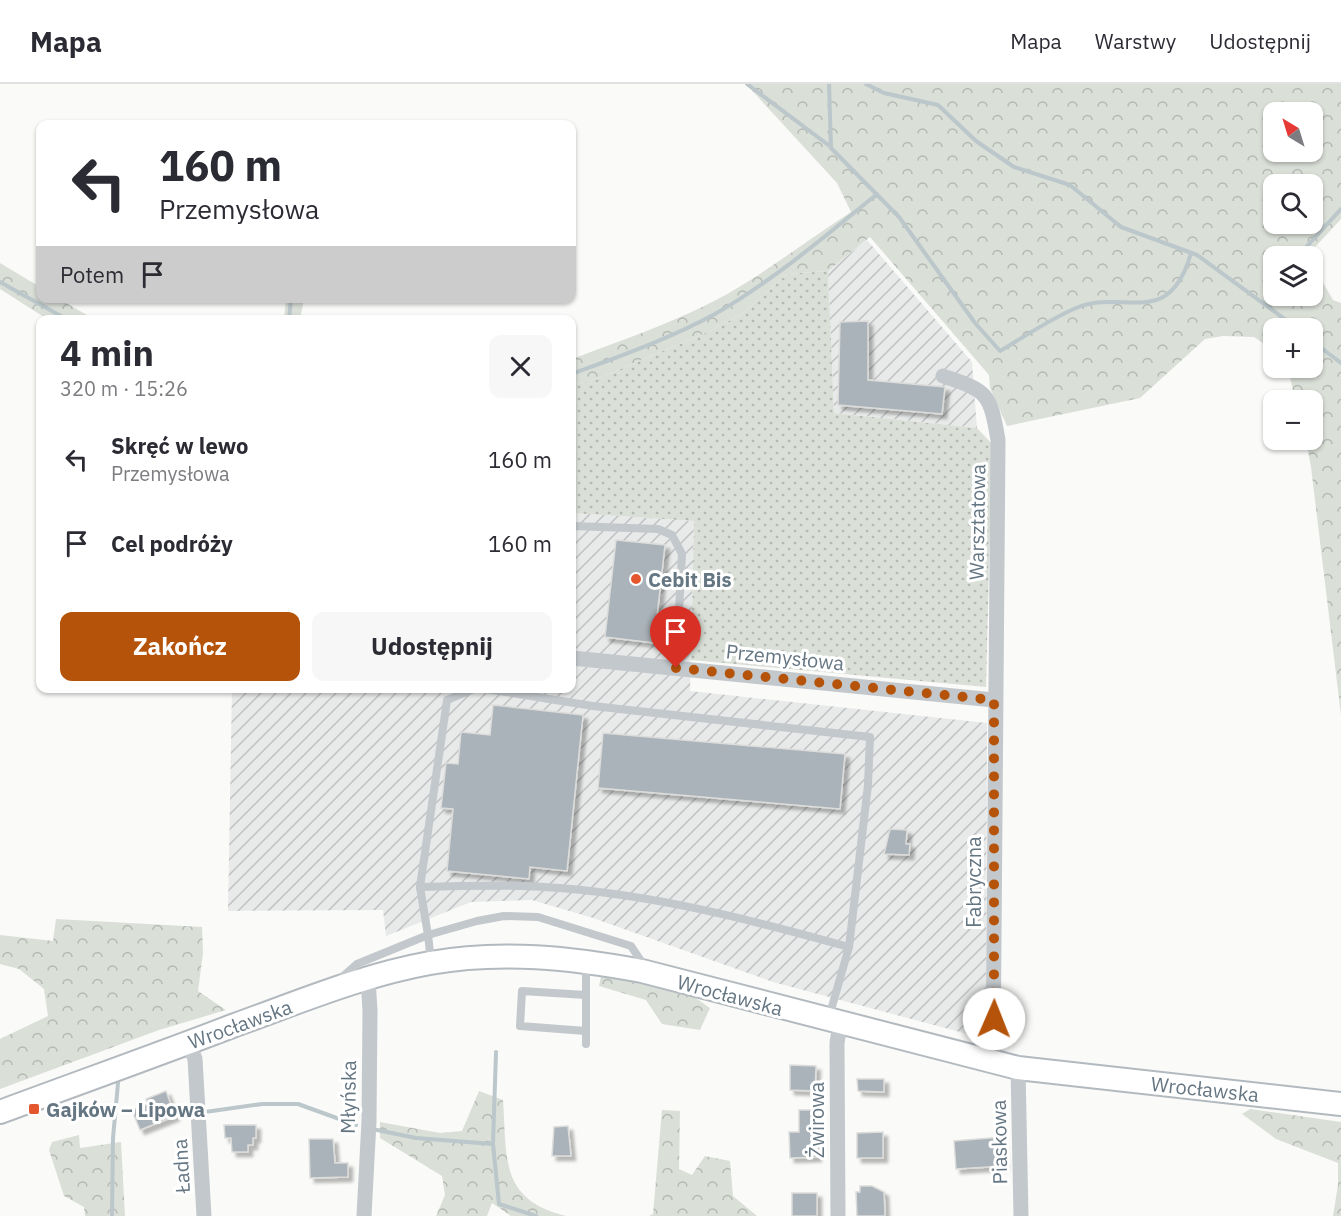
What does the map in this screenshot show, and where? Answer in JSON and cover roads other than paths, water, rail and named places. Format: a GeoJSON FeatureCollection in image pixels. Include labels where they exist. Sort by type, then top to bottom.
{"type":"FeatureCollection","features":[{"type":"Feature","properties":{"kind":"main road","name":"Wrocławska"},"geometry":{"type":"LineString","coordinates":[[0,1112],[368,978],[431,962],[501,957],[586,961],[649,973],[834,1023],[1018,1068],[1341,1104]]}},
{"type":"Feature","properties":{"kind":"street","name":"Warsztatowa"},"geometry":{"type":"LineString","coordinates":[[943,376],[977,387],[993,405],[998,440],[994,700]]}},
{"type":"Feature","properties":{"kind":"street","name":"Przemysłowa"},"geometry":{"type":"LineString","coordinates":[[576,658],[994,700]]}},
{"type":"Feature","properties":{"kind":"street","name":"Fabryczna"},"geometry":{"type":"LineString","coordinates":[[993,1063],[994,700]]}},
{"type":"Feature","properties":{"kind":"street","name":"Młyńska"},"geometry":{"type":"LineString","coordinates":[[364,1216],[369,1099],[368,978]]}},
{"type":"Feature","properties":{"kind":"street","name":"Żwirowa"},"geometry":{"type":"LineString","coordinates":[[834,1023],[837,1043],[838,1216]]}},
{"type":"Feature","properties":{"kind":"street","name":"Ładna"},"geometry":{"type":"LineString","coordinates":[[189,1042],[195,1059],[204,1216]]}},
{"type":"Feature","properties":{"kind":"street","name":"Piaskowa"},"geometry":{"type":"LineString","coordinates":[[1018,1068],[1022,1216]]}},
{"type":"Feature","properties":{"kind":"lane"},"geometry":{"type":"LineString","coordinates":[[576,526],[658,529],[672,535],[681,554],[676,668]]}},
{"type":"Feature","properties":{"kind":"lane"},"geometry":{"type":"LineString","coordinates":[[431,962],[420,887],[447,700],[465,693]]}},
{"type":"Feature","properties":{"kind":"lane"},"geometry":{"type":"LineString","coordinates":[[510,693],[593,706],[870,737],[868,785],[849,946],[834,1023]]}},
{"type":"Feature","properties":{"kind":"lane"},"geometry":{"type":"LineString","coordinates":[[420,887],[522,886],[610,894],[742,917],[849,946]]}},
{"type":"Feature","properties":{"kind":"lane"},"geometry":{"type":"LineString","coordinates":[[326,992],[357,964],[428,935],[504,916],[538,917],[631,946],[649,973]]}},
{"type":"Feature","properties":{"kind":"lane"},"geometry":{"type":"LineString","coordinates":[[586,961],[586,1044]]}},
{"type":"Feature","properties":{"kind":"lane"},"geometry":{"type":"LineString","coordinates":[[586,994],[522,991],[520,1026],[586,1031]]}},
{"type":"Feature","properties":{"kind":"waterway"},"geometry":{"type":"LineString","coordinates":[[747,84],[831,147]]}},
{"type":"Feature","properties":{"kind":"waterway"},"geometry":{"type":"LineString","coordinates":[[829,84],[831,148],[899,217],[975,323],[1000,351],[1076,308],[1094,303],[1143,302],[1158,299],[1170,292],[1182,277],[1191,253]]}},
{"type":"Feature","properties":{"kind":"waterway"},"geometry":{"type":"LineString","coordinates":[[866,84],[884,93],[938,105],[976,141],[1014,167],[1070,185],[1121,227],[1197,255],[1283,318]]}},
{"type":"Feature","properties":{"kind":"waterway"},"geometry":{"type":"LineString","coordinates":[[576,373],[662,339],[715,314],[778,273],[877,194]]}},
{"type":"Feature","properties":{"kind":"waterway"},"geometry":{"type":"LineString","coordinates":[[1307,246],[1341,209]]}},
{"type":"Feature","properties":{"kind":"waterway"},"geometry":{"type":"LineString","coordinates":[[0,282],[36,302]]}},
{"type":"Feature","properties":{"kind":"waterway"},"geometry":{"type":"LineString","coordinates":[[38,303],[59,315]]}},
{"type":"Feature","properties":{"kind":"waterway"},"geometry":{"type":"LineString","coordinates":[[289,315],[291,303]]}},
{"type":"Feature","properties":{"kind":"waterway"},"geometry":{"type":"LineString","coordinates":[[1323,349],[1341,363]]}},
{"type":"Feature","properties":{"kind":"waterway"},"geometry":{"type":"LineString","coordinates":[[496,1052],[493,1144],[499,1204],[536,1216]]}},
{"type":"Feature","properties":{"kind":"waterway"},"geometry":{"type":"LineString","coordinates":[[112,1216],[113,1138],[118,1083]]}},
{"type":"Feature","properties":{"kind":"waterway"},"geometry":{"type":"LineString","coordinates":[[205,1112],[262,1104],[298,1104],[356,1125]]}},
{"type":"Feature","properties":{"kind":"waterway"},"geometry":{"type":"LineString","coordinates":[[377,1130],[416,1138],[493,1144]]}},
{"type":"Feature","properties":{"kind":"place","name":"Cebit Bis"},"geometry":{"type":"Point","coordinates":[636,579]}},
{"type":"Feature","properties":{"kind":"place","name":"Gajków – Lipowa"},"geometry":{"type":"Point","coordinates":[34,1109]}}]}
